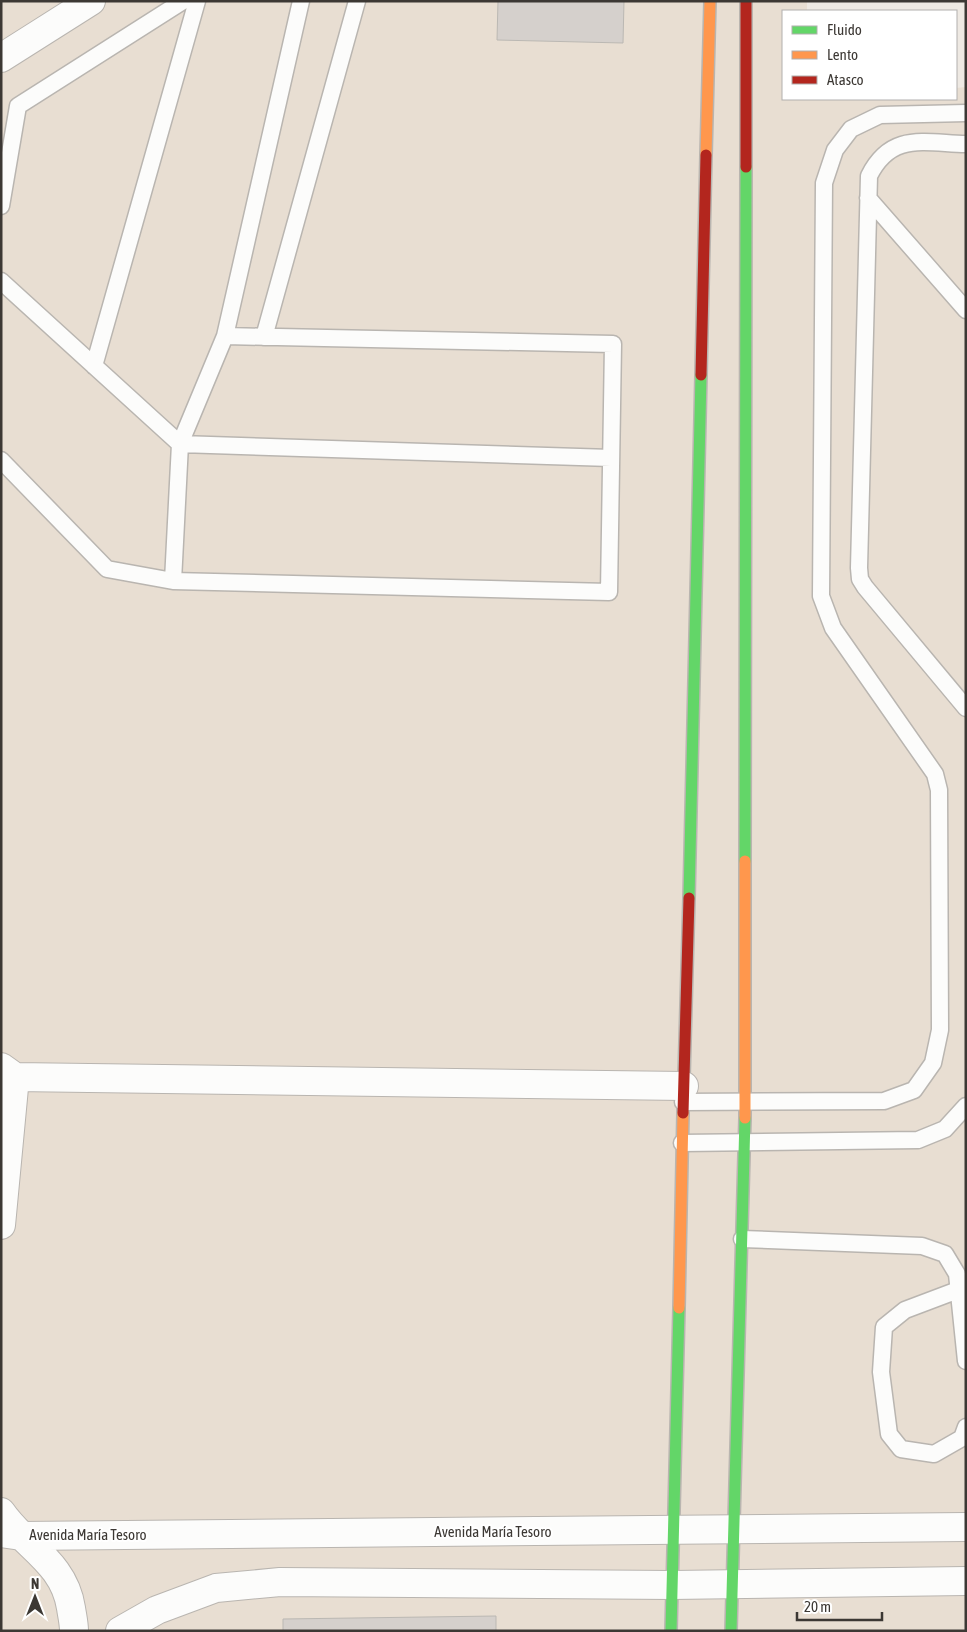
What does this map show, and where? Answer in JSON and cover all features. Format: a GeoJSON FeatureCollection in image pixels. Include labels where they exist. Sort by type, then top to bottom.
{"type":"FeatureCollection","features":[{"type":"Feature","properties":{"kind":"street"},"geometry":{"type":"LineString","coordinates":[[1,58],[91,1]]}},
{"type":"Feature","properties":{"kind":"street"},"geometry":{"type":"LineString","coordinates":[[671,1631],[710,1]]}},
{"type":"Feature","properties":{"kind":"street"},"geometry":{"type":"LineString","coordinates":[[731,1631],[745,1103],[746,1]]}},
{"type":"Feature","properties":{"kind":"street"},"geometry":{"type":"LineString","coordinates":[[1,1225],[8,1072],[683,1094]]}},
{"type":"Feature","properties":{"kind":"street"},"geometry":{"type":"LineString","coordinates":[[1,1512],[11,1535],[52,1564],[69,1594],[74,1631]]}},
{"type":"Feature","properties":{"kind":"street","name":"Avenida María Tesoro"},"geometry":{"type":"LineString","coordinates":[[11,1535],[673,1531],[966,1527]]}},
{"type":"Feature","properties":{"kind":"street"},"geometry":{"type":"LineString","coordinates":[[120,1631],[157,1610],[216,1588],[280,1582],[672,1585],[966,1581]]}},
{"type":"Feature","properties":{"kind":"lane"},"geometry":{"type":"LineString","coordinates":[[1,206],[18,106],[183,1]]}},
{"type":"Feature","properties":{"kind":"lane"},"geometry":{"type":"LineString","coordinates":[[94,366],[196,1]]}},
{"type":"Feature","properties":{"kind":"lane"},"geometry":{"type":"LineString","coordinates":[[173,581],[180,444],[225,336],[301,1]]}},
{"type":"Feature","properties":{"kind":"lane"},"geometry":{"type":"LineString","coordinates":[[264,337],[357,1]]}},
{"type":"Feature","properties":{"kind":"lane"},"geometry":{"type":"LineString","coordinates":[[683,1094],[745,1103],[884,1102],[914,1090],[933,1063],[940,1030],[939,790],[935,774],[929,764],[833,628],[821,596],[824,183],[836,150],[851,129],[880,115],[966,113]]}},
{"type":"Feature","properties":{"kind":"lane"},"geometry":{"type":"LineString","coordinates":[[966,144],[907,143],[890,149],[877,161],[869,176],[860,579],[966,708]]}},
{"type":"Feature","properties":{"kind":"lane"},"geometry":{"type":"LineString","coordinates":[[868,198],[966,310]]}},
{"type":"Feature","properties":{"kind":"lane"},"geometry":{"type":"LineString","coordinates":[[1,281],[180,444],[611,458]]}},
{"type":"Feature","properties":{"kind":"lane"},"geometry":{"type":"LineString","coordinates":[[1,460],[106,569],[173,581],[608,592],[613,344],[225,336]]}},
{"type":"Feature","properties":{"kind":"lane"},"geometry":{"type":"LineString","coordinates":[[682,1143],[918,1140],[944,1129],[966,1106]]}},
{"type":"Feature","properties":{"kind":"lane"},"geometry":{"type":"LineString","coordinates":[[742,1239],[922,1246],[944,1254],[957,1274],[966,1361]]}},
{"type":"Feature","properties":{"kind":"lane"},"geometry":{"type":"LineString","coordinates":[[958,1290],[905,1310],[884,1327],[881,1372],[889,1434],[901,1449],[934,1454],[962,1438],[966,1427]]}},
{"type":"Feature","properties":{"kind":"shaded area"},"geometry":{"type":"Polygon","coordinates":[[[1,1],[807,1],[807,10],[782,10],[782,100],[957,100],[957,88],[966,87],[966,1631],[1,1631],[1,1]]]}},
{"type":"Feature","properties":{"kind":"building"},"geometry":{"type":"Polygon","coordinates":[[[498,1],[624,1],[623,43],[497,40],[498,1]]]}},
{"type":"Feature","properties":{"kind":"building"},"geometry":{"type":"Polygon","coordinates":[[[496,1616],[496,1631],[283,1631],[283,1619],[496,1616]]]}},
{"type":"Feature","properties":{"kind":"traffic: fast"},"geometry":{"type":"LineString","coordinates":[[745,861],[746,167]]}},
{"type":"Feature","properties":{"kind":"traffic: fast"},"geometry":{"type":"LineString","coordinates":[[689,898],[701,375]]}},
{"type":"Feature","properties":{"kind":"traffic: fast"},"geometry":{"type":"LineString","coordinates":[[731,1631],[745,1118]]}},
{"type":"Feature","properties":{"kind":"traffic: fast"},"geometry":{"type":"LineString","coordinates":[[671,1631],[679,1308]]}},
{"type":"Feature","properties":{"kind":"traffic: slow"},"geometry":{"type":"LineString","coordinates":[[706,155],[710,1]]}},
{"type":"Feature","properties":{"kind":"traffic: slow"},"geometry":{"type":"LineString","coordinates":[[745,861],[745,1118]]}},
{"type":"Feature","properties":{"kind":"traffic: slow"},"geometry":{"type":"LineString","coordinates":[[679,1308],[683,1113]]}},
{"type":"Feature","properties":{"kind":"traffic: jam"},"geometry":{"type":"LineString","coordinates":[[746,1],[746,167]]}},
{"type":"Feature","properties":{"kind":"traffic: jam"},"geometry":{"type":"LineString","coordinates":[[701,375],[706,155]]}},
{"type":"Feature","properties":{"kind":"traffic: jam"},"geometry":{"type":"LineString","coordinates":[[683,1113],[689,898]]}}]}
